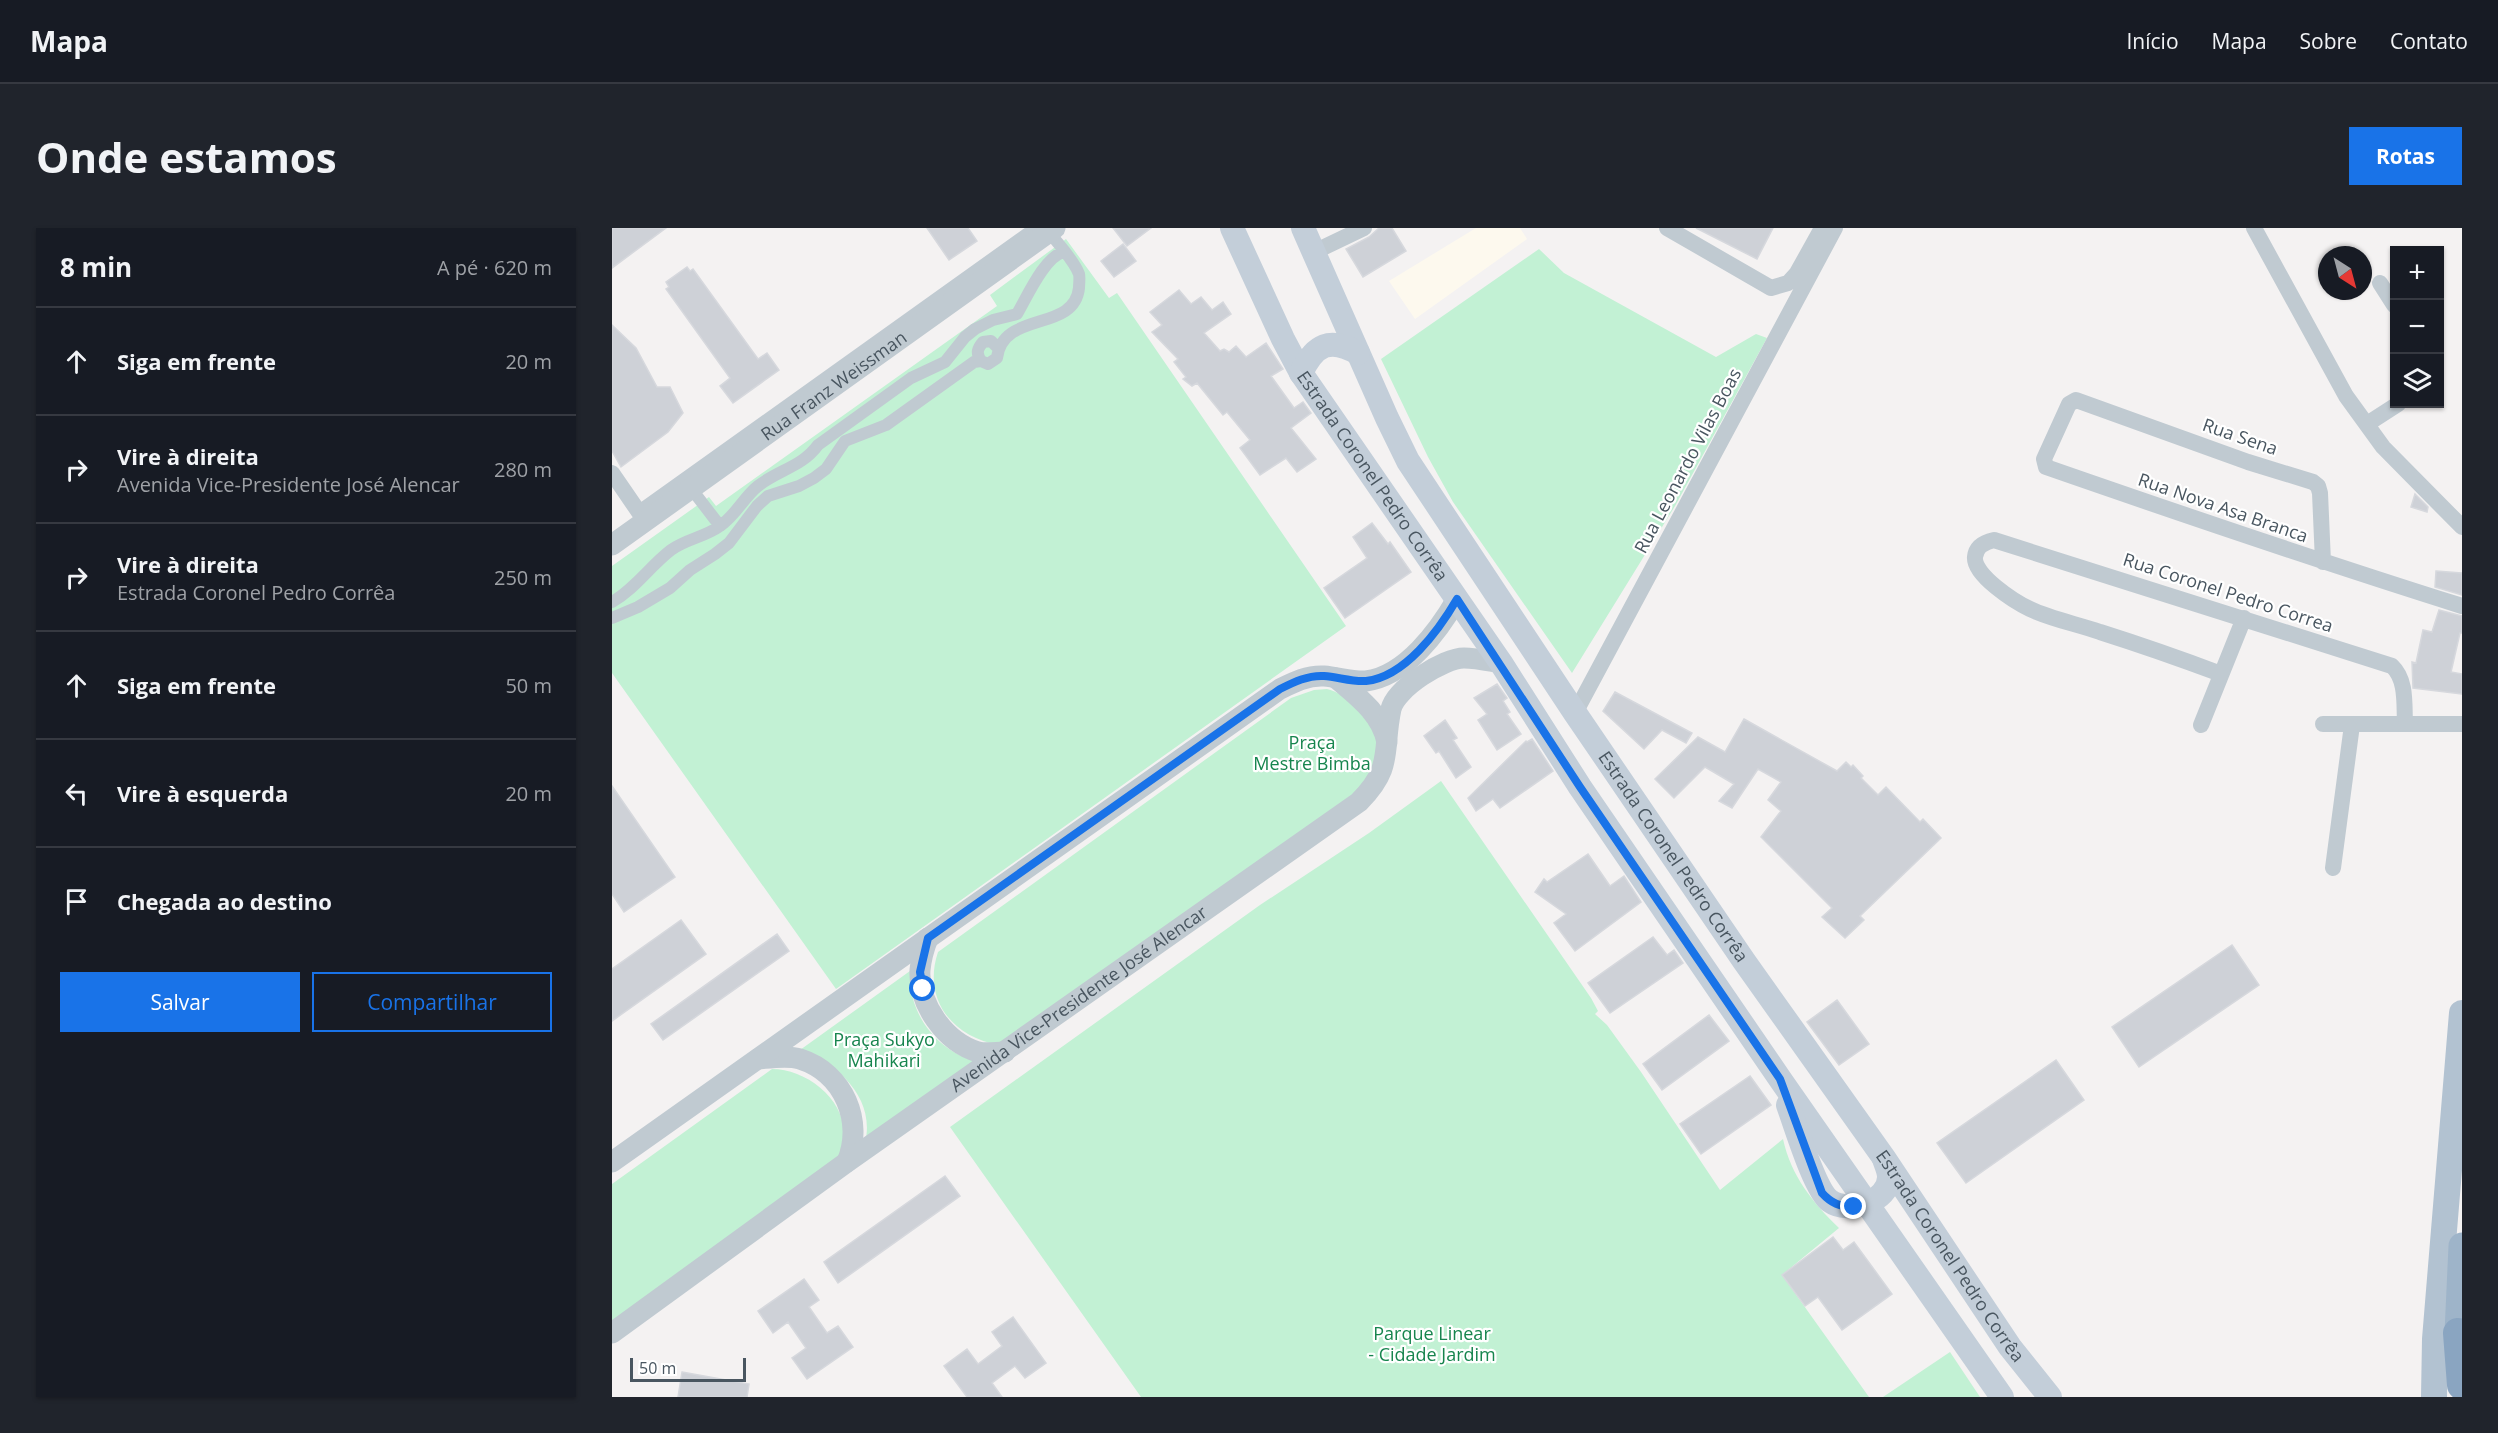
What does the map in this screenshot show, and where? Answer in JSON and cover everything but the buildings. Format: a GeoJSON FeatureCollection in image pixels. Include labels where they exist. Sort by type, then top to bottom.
{"type":"FeatureCollection","features":[{"type":"Feature","properties":{"kind":"highway"},"geometry":{"type":"LineString","coordinates":[[2462,1246],[2458,1333],[2462,1385]]}},
{"type":"Feature","properties":{"kind":"main road","name":"Estrada Coronel Pedro Corrêa"},"geometry":{"type":"LineString","coordinates":[[1232,228],[1301,373],[1501,663],[1580,787],[1780,1079],[1822,1193],[1830,1201],[1846,1207],[1868,1203],[2002,1397]]}},
{"type":"Feature","properties":{"kind":"main road","name":"Estrada Coronel Pedro Corrêa"},"geometry":{"type":"LineString","coordinates":[[1303,228],[1408,460],[1575,713],[1744,961],[1884,1158],[2010,1347],[2050,1397]]}},
{"type":"Feature","properties":{"kind":"main road"},"geometry":{"type":"LineString","coordinates":[[1301,373],[1314,353],[1328,345],[1340,344],[1358,353]]}},
{"type":"Feature","properties":{"kind":"main road"},"geometry":{"type":"LineString","coordinates":[[2434,1397],[2435,1339],[2462,1013]]}},
{"type":"Feature","properties":{"kind":"main road"},"geometry":{"type":"LineString","coordinates":[[1868,1203],[1882,1191],[1888,1182],[1889,1176],[1884,1158]]}},
{"type":"Feature","properties":{"kind":"street"},"geometry":{"type":"LineString","coordinates":[[1314,252],[1364,228]]}},
{"type":"Feature","properties":{"kind":"street"},"geometry":{"type":"LineString","coordinates":[[1667,228],[1771,288],[1788,283],[1831,228]]}},
{"type":"Feature","properties":{"kind":"street","name":"Rua Leonardo Vilas Boas"},"geometry":{"type":"LineString","coordinates":[[1575,713],[1831,228]]}},
{"type":"Feature","properties":{"kind":"street"},"geometry":{"type":"LineString","coordinates":[[2254,228],[2346,396],[2384,447],[2462,527]]}},
{"type":"Feature","properties":{"kind":"street"},"geometry":{"type":"LineString","coordinates":[[612,473],[642,516],[1046,229],[1079,275],[1077,297],[1070,308],[1057,317],[1042,319],[1025,326],[1009,336],[999,349],[991,341],[983,342],[977,348],[977,355],[981,361],[974,362],[886,425],[845,441],[826,469],[799,486],[768,496],[757,506],[729,543],[715,554],[690,570],[670,588],[638,607],[612,618]]}},
{"type":"Feature","properties":{"kind":"street","name":"Rua Franz Weissman"},"geometry":{"type":"LineString","coordinates":[[612,544],[642,516],[690,487],[804,409],[1046,229]]}},
{"type":"Feature","properties":{"kind":"street"},"geometry":{"type":"LineString","coordinates":[[612,602],[678,546],[700,538],[720,526],[756,487],[800,464],[818,445],[911,378],[945,362],[965,337],[975,329],[993,320],[1017,314],[1053,256],[1064,252]]}},
{"type":"Feature","properties":{"kind":"street"},"geometry":{"type":"LineString","coordinates":[[2380,283],[2391,300]]}},
{"type":"Feature","properties":{"kind":"street","name":"Rua Nova Asa Branca"},"geometry":{"type":"LineString","coordinates":[[2076,400],[2069,404],[2044,459],[2046,466],[2233,533],[2462,606]]}},
{"type":"Feature","properties":{"kind":"street","name":"Rua Sena"},"geometry":{"type":"LineString","coordinates":[[2076,400],[2248,462],[2313,482],[2318,486],[2320,493],[2323,562]]}},
{"type":"Feature","properties":{"kind":"street"},"geometry":{"type":"LineString","coordinates":[[2367,424],[2392,408]]}},
{"type":"Feature","properties":{"kind":"street"},"geometry":{"type":"LineString","coordinates":[[690,487],[720,526]]}},
{"type":"Feature","properties":{"kind":"street","name":"Rua Coronel Pedro Correa"},"geometry":{"type":"LineString","coordinates":[[2221,674],[2158,650],[2031,610],[2009,597],[1978,567],[1974,559],[1979,546],[1994,540],[2392,666],[2399,672],[2402,681],[2405,724]]}},
{"type":"Feature","properties":{"kind":"street"},"geometry":{"type":"LineString","coordinates":[[612,1162],[1280,689],[1300,679],[1323,676],[1366,681],[1375,679],[1400,666],[1435,634],[1457,599]]}},
{"type":"Feature","properties":{"kind":"street"},"geometry":{"type":"LineString","coordinates":[[2201,725],[2244,618]]}},
{"type":"Feature","properties":{"kind":"street","name":"Avenida Vice-Presidente José Alencar"},"geometry":{"type":"LineString","coordinates":[[612,1333],[847,1162],[1359,802],[1381,774],[1394,702],[1416,681],[1449,661],[1463,658],[1501,663]]}},
{"type":"Feature","properties":{"kind":"street"},"geometry":{"type":"LineString","coordinates":[[1336,678],[1375,716],[1385,732],[1387,742]]}},
{"type":"Feature","properties":{"kind":"street"},"geometry":{"type":"LineString","coordinates":[[2323,724],[2462,724]]}},
{"type":"Feature","properties":{"kind":"street"},"geometry":{"type":"LineString","coordinates":[[2333,868],[2352,725]]}},
{"type":"Feature","properties":{"kind":"street"},"geometry":{"type":"LineString","coordinates":[[928,938],[920,972],[923,989],[936,1021],[948,1035],[980,1053],[1005,1052]]}},
{"type":"Feature","properties":{"kind":"street"},"geometry":{"type":"LineString","coordinates":[[758,1059],[799,1058],[815,1066],[841,1089],[850,1106],[854,1123],[854,1142],[847,1162]]}},
{"type":"Feature","properties":{"kind":"shaded area"},"geometry":{"type":"Polygon","coordinates":[[[1476,228],[1520,228],[1527,239],[1415,319],[1389,281],[1476,228]]]}},
{"type":"Feature","properties":{"kind":"green space"},"geometry":{"type":"Polygon","coordinates":[[[1066,239],[1109,298],[1117,293],[1346,626],[836,989],[612,673],[612,566],[709,497],[716,506],[997,306],[990,295],[1066,239]]]}},
{"type":"Feature","properties":{"kind":"green space"},"geometry":{"type":"Polygon","coordinates":[[[1539,249],[1564,273],[1716,357],[1756,334],[1767,338],[1675,506],[1572,673],[1453,502],[1428,457],[1381,359],[1539,249]]]}},
{"type":"Feature","properties":{"kind":"green space","name":"Praça Mestre Bimba"},"geometry":{"type":"Polygon","coordinates":[[[1327,689],[1353,704],[1375,731],[1379,749],[1376,763],[1366,785],[999,1045],[968,1034],[945,1014],[934,986],[934,969],[938,952],[1291,698],[1314,690],[1327,689]]]}},
{"type":"Feature","properties":{"kind":"green space","name":"Parque Linear - Cidade Jardim"},"geometry":{"type":"Polygon","coordinates":[[[1441,781],[1591,998],[1598,1011],[1595,1014],[1607,1025],[1641,1072],[1720,1190],[1783,1139],[1797,1177],[1820,1209],[1839,1228],[1782,1275],[1869,1397],[1141,1397],[950,1127],[1260,905],[1369,833],[1441,781]]]}},
{"type":"Feature","properties":{"kind":"green space","name":"Praça Sukyo Mahikari"},"geometry":{"type":"Polygon","coordinates":[[[910,971],[914,1002],[927,1028],[949,1049],[977,1062],[865,1143],[867,1127],[865,1111],[851,1085],[828,1064],[800,1050],[910,971]]]}},
{"type":"Feature","properties":{"kind":"green space"},"geometry":{"type":"Polygon","coordinates":[[[772,1069],[785,1070],[810,1080],[821,1088],[838,1109],[843,1122],[844,1135],[838,1163],[612,1325],[612,1184],[772,1069]]]}},
{"type":"Feature","properties":{"kind":"green space"},"geometry":{"type":"Polygon","coordinates":[[[1950,1352],[1980,1397],[1883,1397],[1950,1352]]]}},
{"type":"Feature","properties":{"kind":"route"},"geometry":{"type":"LineString","coordinates":[[923,989],[920,972],[928,938],[1280,689],[1300,679],[1323,676],[1366,681],[1375,679],[1400,666],[1435,634],[1457,599],[1580,787],[1780,1079],[1795,1125],[1822,1193],[1838,1205],[1854,1207]]}}]}
